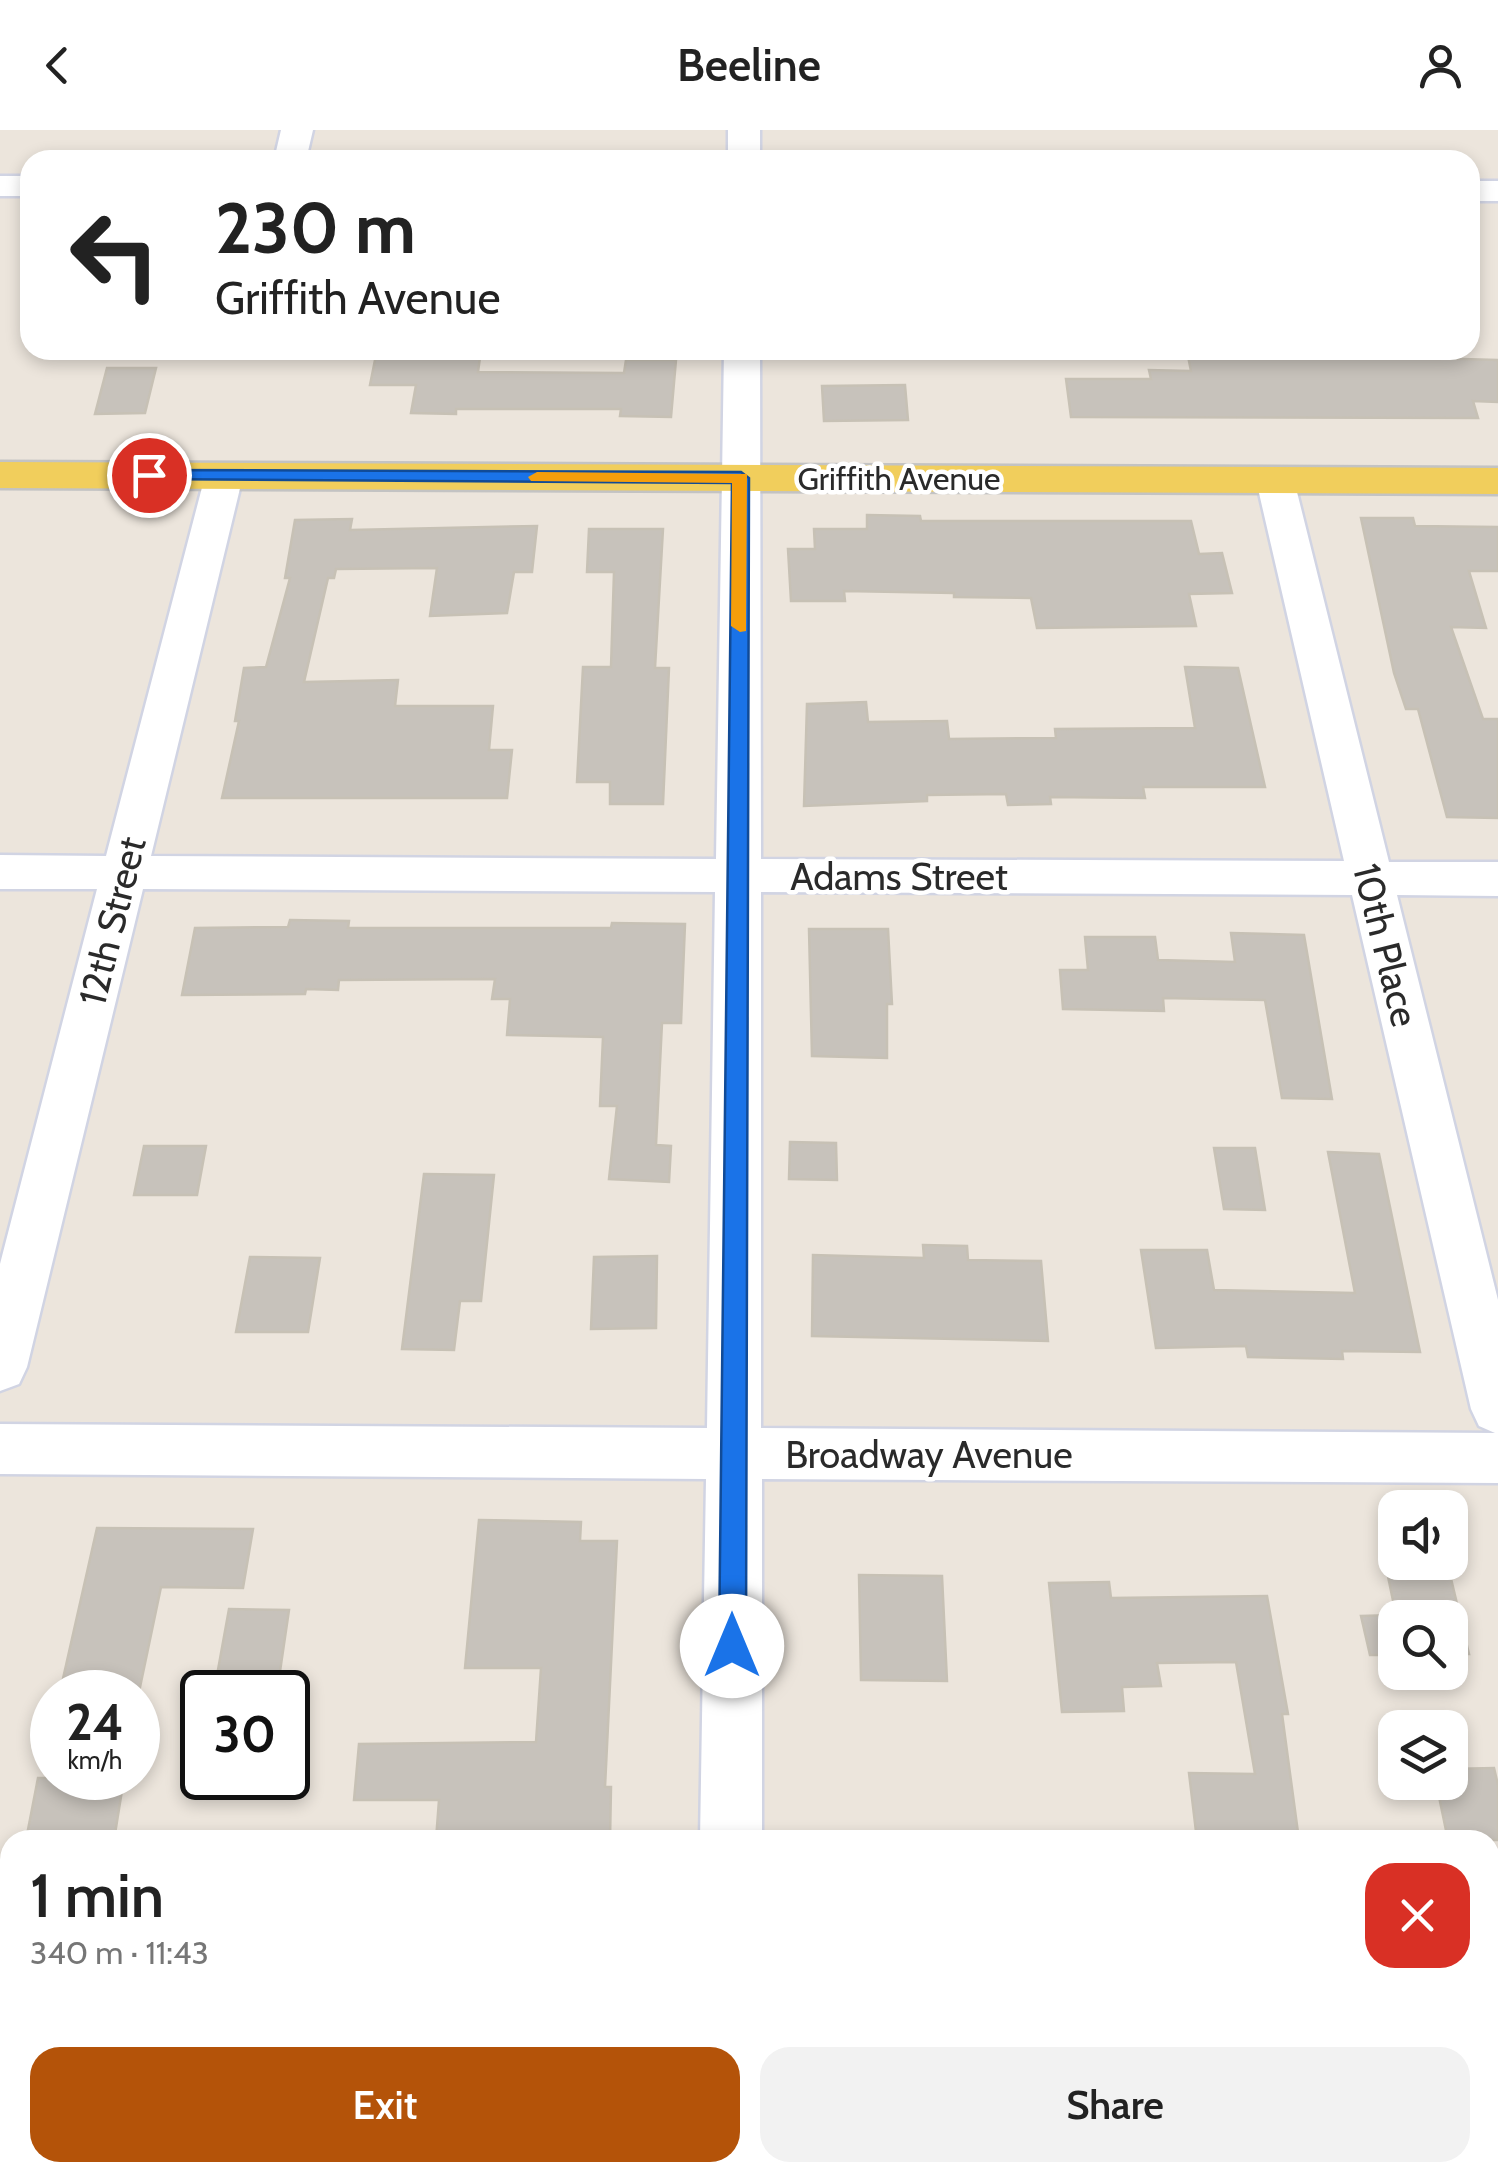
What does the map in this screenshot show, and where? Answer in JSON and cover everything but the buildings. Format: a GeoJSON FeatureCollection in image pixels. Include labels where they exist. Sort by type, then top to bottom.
{"type":"FeatureCollection","features":[{"type":"Feature","properties":{"kind":"main road","name":"Griffith Avenue"},"geometry":{"type":"LineString","coordinates":[[0,475],[1498,481]]}},
{"type":"Feature","properties":{"kind":"street"},"geometry":{"type":"LineString","coordinates":[[731,1830],[742,360]]}},
{"type":"Feature","properties":{"kind":"street","name":"12th Street"},"geometry":{"type":"LineString","coordinates":[[0,1366],[224,476]]}},
{"type":"Feature","properties":{"kind":"street","name":"10th Place"},"geometry":{"type":"LineString","coordinates":[[1275,480],[1498,1409]]}},
{"type":"Feature","properties":{"kind":"street","name":"Adams Street"},"geometry":{"type":"LineString","coordinates":[[0,872],[1498,879]]}},
{"type":"Feature","properties":{"kind":"street","name":"Broadway Avenue"},"geometry":{"type":"LineString","coordinates":[[0,1449],[1498,1458]]}},
{"type":"Feature","properties":{"kind":"slow traffic"},"geometry":{"type":"LineString","coordinates":[[537,477],[741,478],[740,626]]}},
{"type":"Feature","properties":{"kind":"route"},"geometry":{"type":"LineString","coordinates":[[149,475],[741,478],[732,1646]]}}]}
